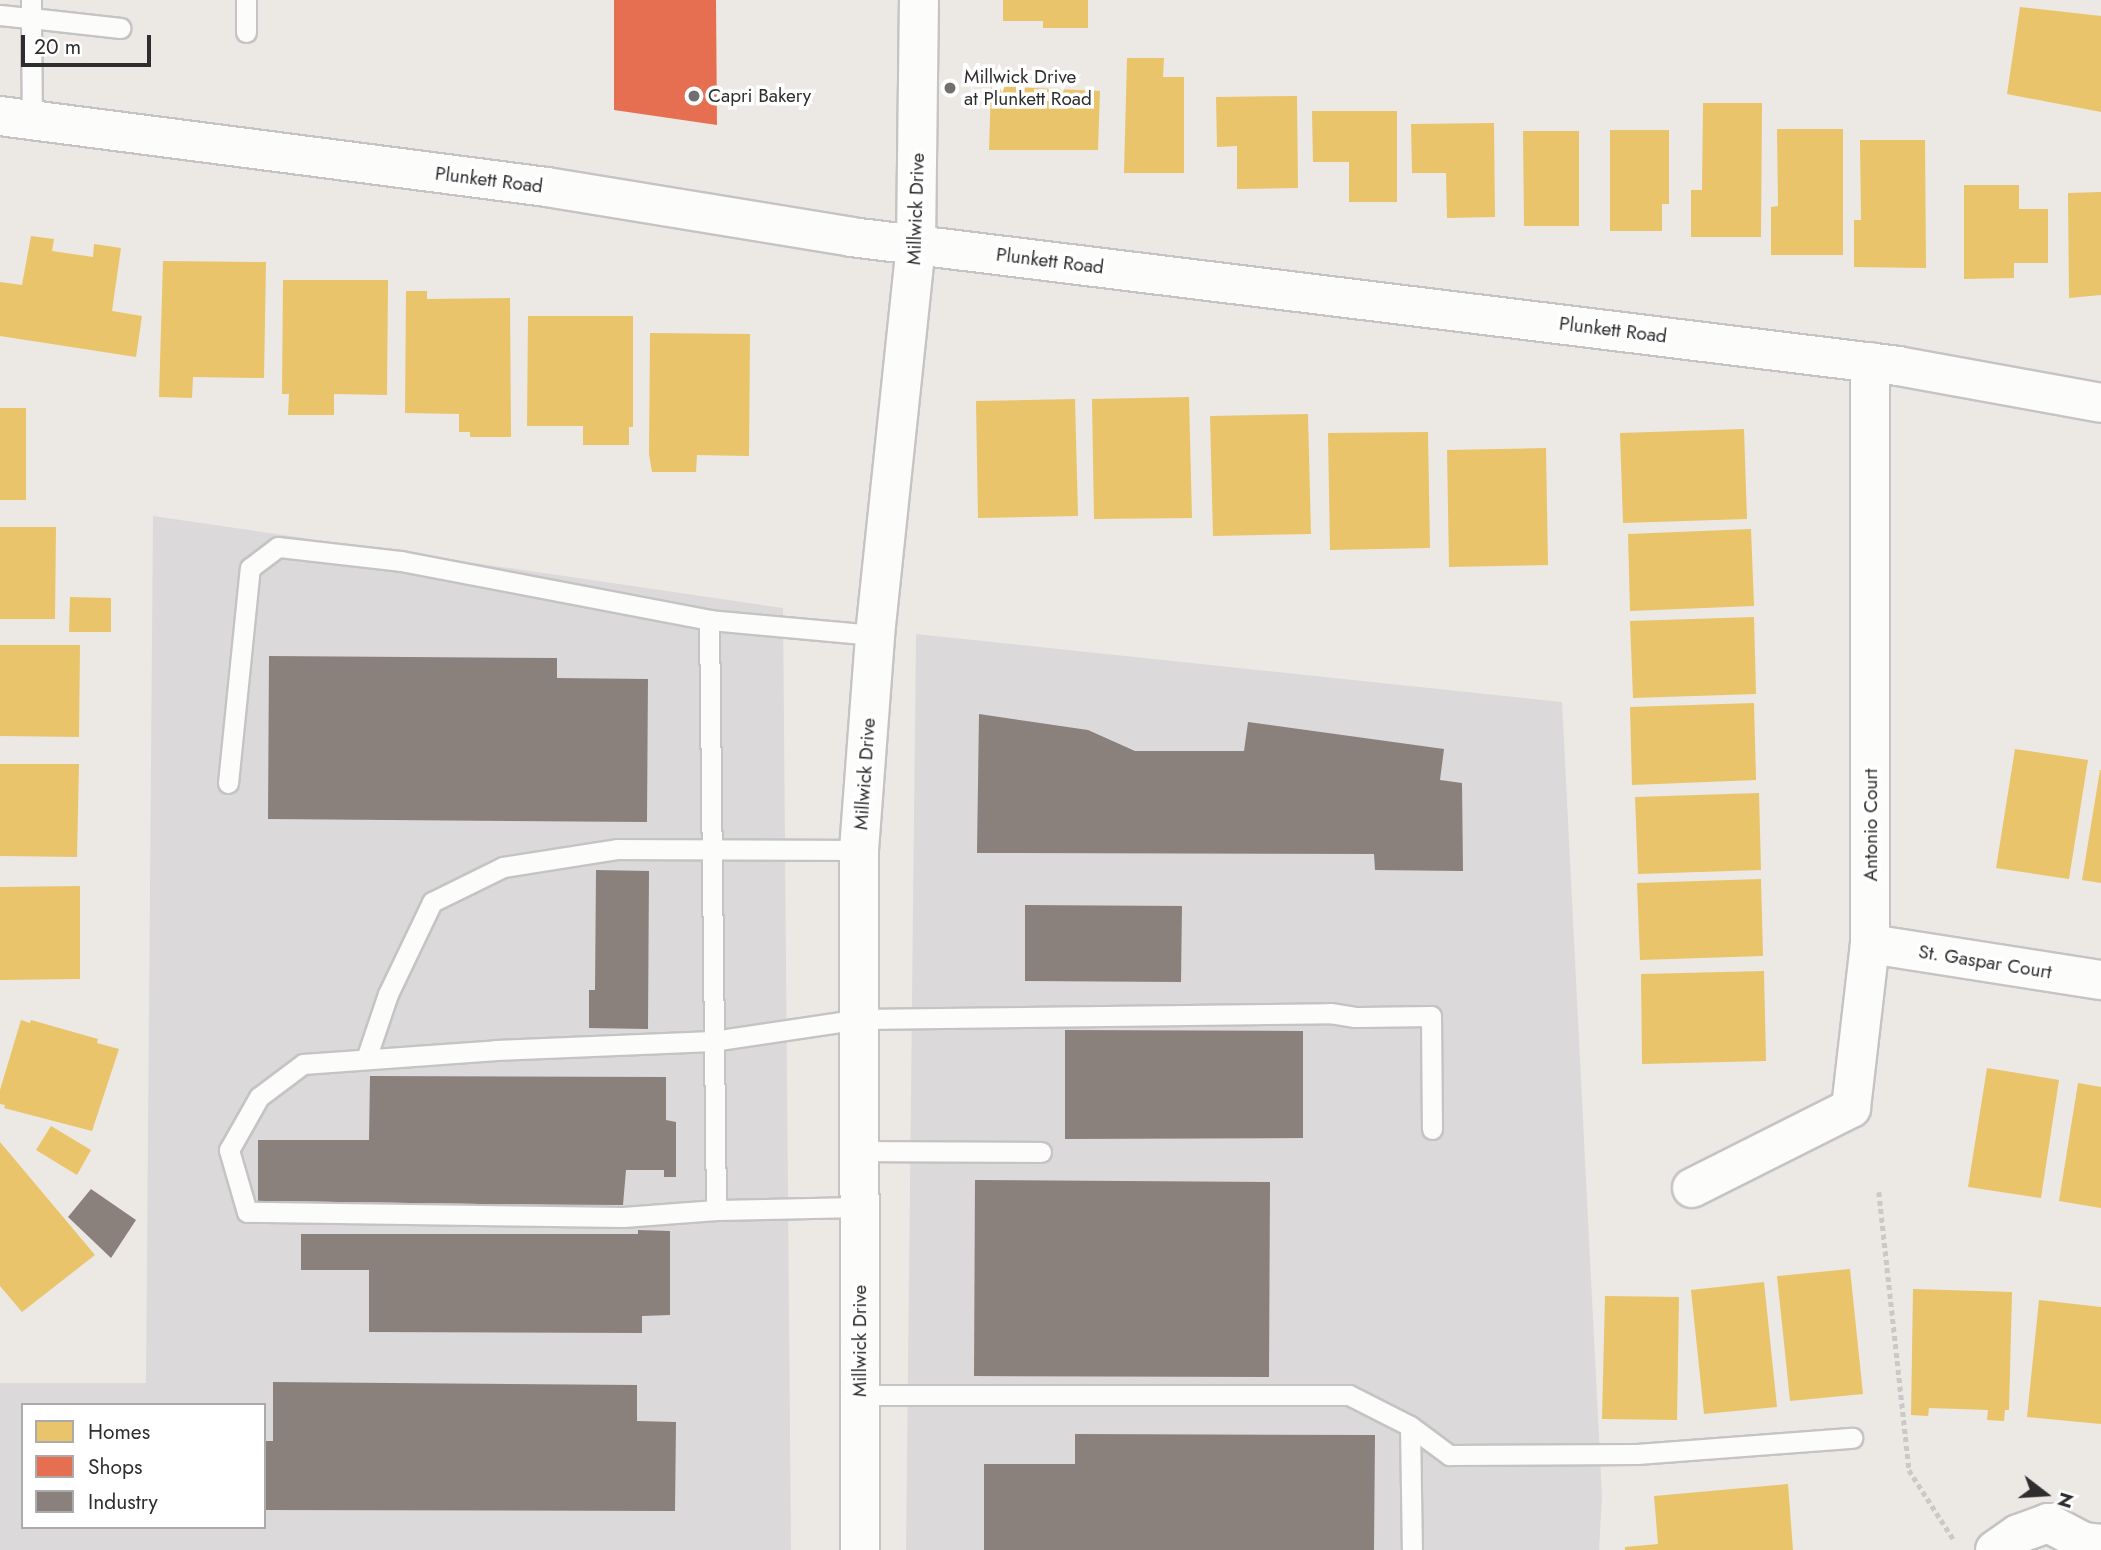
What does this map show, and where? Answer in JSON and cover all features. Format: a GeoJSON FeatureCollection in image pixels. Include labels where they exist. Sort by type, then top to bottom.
{"type":"FeatureCollection","features":[{"type":"Feature","properties":{"kind":"street","name":"Millwick Drive"},"geometry":{"type":"LineString","coordinates":[[860,1550],[859,850],[876,635],[916,243],[919,0]]}},
{"type":"Feature","properties":{"kind":"street","name":"Plunkett Road"},"geometry":{"type":"LineString","coordinates":[[16,118],[547,187],[764,225],[1871,362],[2101,403]]}},
{"type":"Feature","properties":{"kind":"street","name":"Antonio Court"},"geometry":{"type":"LineString","coordinates":[[1692,1188],[1851,1108],[1870,944],[1871,362]]}},
{"type":"Feature","properties":{"kind":"street","name":"St. Gaspar Court"},"geometry":{"type":"LineString","coordinates":[[1870,944],[2101,980]]}},
{"type":"Feature","properties":{"kind":"street"},"geometry":{"type":"LineString","coordinates":[[1995,1550],[2018,1534],[2048,1523],[2083,1542],[2101,1544]]}},
{"type":"Feature","properties":{"kind":"lane"},"geometry":{"type":"LineString","coordinates":[[246,0],[246,32]]}},
{"type":"Feature","properties":{"kind":"lane"},"geometry":{"type":"LineString","coordinates":[[16,118],[31,9]]}},
{"type":"Feature","properties":{"kind":"lane"},"geometry":{"type":"LineString","coordinates":[[0,15],[31,9],[120,28]]}},
{"type":"Feature","properties":{"kind":"lane"},"geometry":{"type":"LineString","coordinates":[[228,783],[250,568],[278,547],[401,561],[709,620],[876,635]]}},
{"type":"Feature","properties":{"kind":"lane"},"geometry":{"type":"LineString","coordinates":[[709,620],[716,1210]]}},
{"type":"Feature","properties":{"kind":"lane"},"geometry":{"type":"LineString","coordinates":[[366,1059],[388,994],[432,902],[503,867],[617,849],[859,850]]}},
{"type":"Feature","properties":{"kind":"lane"},"geometry":{"type":"LineString","coordinates":[[860,1207],[716,1210],[623,1217],[247,1212],[229,1150],[259,1097],[303,1064],[496,1050],[713,1041],[860,1019],[1330,1013],[1354,1017],[1431,1016],[1432,1129]]}},
{"type":"Feature","properties":{"kind":"lane"},"geometry":{"type":"LineString","coordinates":[[860,1151],[1041,1152]]}},
{"type":"Feature","properties":{"kind":"lane"},"geometry":{"type":"LineString","coordinates":[[860,1395],[1349,1395],[1410,1426],[1448,1455],[1637,1454],[1852,1438]]}},
{"type":"Feature","properties":{"kind":"lane"},"geometry":{"type":"LineString","coordinates":[[1410,1426],[1412,1550]]}},
{"type":"Feature","properties":{"kind":"path"},"geometry":{"type":"LineString","coordinates":[[1879,1192],[1909,1470],[1960,1550]]}},
{"type":"Feature","properties":{"kind":"shaded area"},"geometry":{"type":"Polygon","coordinates":[[[153,516],[783,608],[791,1550],[0,1550],[0,1383],[146,1383],[153,516]]]}},
{"type":"Feature","properties":{"kind":"shaded area"},"geometry":{"type":"Polygon","coordinates":[[[916,634],[1562,702],[1602,1497],[1599,1550],[906,1550],[916,634]]]}},
{"type":"Feature","properties":{"kind":"building: Homes"},"geometry":{"type":"Polygon","coordinates":[[[1003,0],[1088,0],[1088,28],[1043,28],[1043,21],[1003,21],[1003,0]]]}},
{"type":"Feature","properties":{"kind":"building: Homes"},"geometry":{"type":"Polygon","coordinates":[[[2020,7],[2101,16],[2101,112],[2007,94],[2020,7]]]}},
{"type":"Feature","properties":{"kind":"building: Homes"},"geometry":{"type":"Polygon","coordinates":[[[1127,58],[1164,58],[1163,77],[1184,77],[1184,173],[1124,173],[1127,58]]]}},
{"type":"Feature","properties":{"kind":"building: Homes"},"geometry":{"type":"Polygon","coordinates":[[[991,86],[1100,91],[1098,150],[989,150],[991,86]]]}},
{"type":"Feature","properties":{"kind":"building: Homes"},"geometry":{"type":"Polygon","coordinates":[[[1297,96],[1298,188],[1237,189],[1237,146],[1217,147],[1216,97],[1297,96]]]}},
{"type":"Feature","properties":{"kind":"building: Homes"},"geometry":{"type":"Polygon","coordinates":[[[1703,103],[1762,103],[1761,237],[1691,237],[1691,190],[1702,190],[1703,103]]]}},
{"type":"Feature","properties":{"kind":"building: Homes"},"geometry":{"type":"Polygon","coordinates":[[[1312,111],[1397,111],[1397,202],[1349,202],[1349,162],[1313,162],[1312,111]]]}},
{"type":"Feature","properties":{"kind":"building: Homes"},"geometry":{"type":"Polygon","coordinates":[[[1494,123],[1495,217],[1447,218],[1446,173],[1412,173],[1411,124],[1494,123]]]}},
{"type":"Feature","properties":{"kind":"building: Homes"},"geometry":{"type":"Polygon","coordinates":[[[1777,129],[1843,129],[1843,255],[1771,255],[1771,207],[1778,206],[1777,129]]]}},
{"type":"Feature","properties":{"kind":"building: Homes"},"geometry":{"type":"Polygon","coordinates":[[[1610,130],[1669,130],[1669,204],[1662,204],[1662,231],[1610,231],[1610,130]]]}},
{"type":"Feature","properties":{"kind":"building: Homes"},"geometry":{"type":"Polygon","coordinates":[[[1523,131],[1579,131],[1579,226],[1524,226],[1523,131]]]}},
{"type":"Feature","properties":{"kind":"building: Homes"},"geometry":{"type":"Polygon","coordinates":[[[1860,140],[1925,140],[1926,268],[1854,267],[1854,220],[1861,220],[1860,140]]]}},
{"type":"Feature","properties":{"kind":"building: Homes"},"geometry":{"type":"Polygon","coordinates":[[[1964,185],[2019,185],[2019,209],[2048,209],[2048,263],[2014,263],[2014,278],[1964,279],[1964,185]]]}},
{"type":"Feature","properties":{"kind":"building: Homes"},"geometry":{"type":"Polygon","coordinates":[[[2101,192],[2101,295],[2069,298],[2068,193],[2101,192]]]}},
{"type":"Feature","properties":{"kind":"building: Homes"},"geometry":{"type":"Polygon","coordinates":[[[31,236],[54,239],[52,251],[93,257],[94,244],[121,248],[112,311],[142,316],[136,357],[0,336],[0,282],[22,285],[31,236]]]}},
{"type":"Feature","properties":{"kind":"building: Homes"},"geometry":{"type":"Polygon","coordinates":[[[163,261],[266,262],[264,378],[193,377],[192,398],[159,397],[163,261]]]}},
{"type":"Feature","properties":{"kind":"building: Homes"},"geometry":{"type":"Polygon","coordinates":[[[283,280],[388,280],[387,395],[334,394],[334,415],[288,415],[289,394],[282,394],[283,280]]]}},
{"type":"Feature","properties":{"kind":"building: Homes"},"geometry":{"type":"Polygon","coordinates":[[[406,291],[427,291],[427,299],[510,298],[511,437],[470,437],[470,432],[459,432],[459,414],[405,413],[406,291]]]}},
{"type":"Feature","properties":{"kind":"building: Homes"},"geometry":{"type":"Polygon","coordinates":[[[528,316],[633,316],[633,427],[629,427],[629,445],[583,445],[583,426],[527,426],[528,316]]]}},
{"type":"Feature","properties":{"kind":"building: Homes"},"geometry":{"type":"Polygon","coordinates":[[[650,333],[750,334],[749,456],[697,455],[696,472],[652,472],[649,454],[650,333]]]}},
{"type":"Feature","properties":{"kind":"building: Homes"},"geometry":{"type":"Polygon","coordinates":[[[1189,397],[1192,518],[1094,519],[1092,399],[1189,397]]]}},
{"type":"Feature","properties":{"kind":"building: Homes"},"geometry":{"type":"Polygon","coordinates":[[[1075,399],[1078,516],[978,518],[976,401],[1075,399]]]}},
{"type":"Feature","properties":{"kind":"building: Homes"},"geometry":{"type":"Polygon","coordinates":[[[0,408],[26,408],[26,500],[0,500],[0,408]]]}},
{"type":"Feature","properties":{"kind":"building: Homes"},"geometry":{"type":"Polygon","coordinates":[[[1308,414],[1311,534],[1213,536],[1210,416],[1308,414]]]}},
{"type":"Feature","properties":{"kind":"building: Homes"},"geometry":{"type":"Polygon","coordinates":[[[1744,429],[1747,519],[1623,523],[1620,433],[1744,429]]]}},
{"type":"Feature","properties":{"kind":"building: Homes"},"geometry":{"type":"Polygon","coordinates":[[[1428,432],[1430,548],[1330,550],[1328,433],[1428,432]]]}},
{"type":"Feature","properties":{"kind":"building: Homes"},"geometry":{"type":"Polygon","coordinates":[[[1546,448],[1548,565],[1449,567],[1447,450],[1546,448]]]}},
{"type":"Feature","properties":{"kind":"building: Homes"},"geometry":{"type":"Polygon","coordinates":[[[0,527],[56,527],[55,619],[0,619],[0,527]]]}},
{"type":"Feature","properties":{"kind":"building: Homes"},"geometry":{"type":"Polygon","coordinates":[[[1751,529],[1754,606],[1630,611],[1628,534],[1751,529]]]}},
{"type":"Feature","properties":{"kind":"building: Homes"},"geometry":{"type":"Polygon","coordinates":[[[70,597],[111,598],[111,632],[69,632],[70,597]]]}},
{"type":"Feature","properties":{"kind":"building: Homes"},"geometry":{"type":"Polygon","coordinates":[[[1754,617],[1756,694],[1633,698],[1630,621],[1754,617]]]}},
{"type":"Feature","properties":{"kind":"building: Homes"},"geometry":{"type":"Polygon","coordinates":[[[0,645],[80,645],[79,737],[0,736],[0,645]]]}},
{"type":"Feature","properties":{"kind":"building: Homes"},"geometry":{"type":"Polygon","coordinates":[[[1754,703],[1756,780],[1632,785],[1630,707],[1754,703]]]}},
{"type":"Feature","properties":{"kind":"building: Homes"},"geometry":{"type":"Polygon","coordinates":[[[2015,749],[2088,760],[2069,879],[1996,868],[2015,749]]]}},
{"type":"Feature","properties":{"kind":"building: Homes"},"geometry":{"type":"Polygon","coordinates":[[[0,764],[79,764],[77,857],[0,856],[0,764]]]}},
{"type":"Feature","properties":{"kind":"building: Homes"},"geometry":{"type":"Polygon","coordinates":[[[2101,770],[2101,883],[2082,880],[2101,770]]]}},
{"type":"Feature","properties":{"kind":"building: Homes"},"geometry":{"type":"Polygon","coordinates":[[[1759,793],[1761,870],[1638,874],[1635,797],[1759,793]]]}},
{"type":"Feature","properties":{"kind":"building: Homes"},"geometry":{"type":"Polygon","coordinates":[[[1761,879],[1763,956],[1640,960],[1637,883],[1761,879]]]}},
{"type":"Feature","properties":{"kind":"building: Homes"},"geometry":{"type":"Polygon","coordinates":[[[80,886],[80,979],[0,980],[0,887],[80,886]]]}},
{"type":"Feature","properties":{"kind":"building: Homes"},"geometry":{"type":"Polygon","coordinates":[[[1764,971],[1766,1061],[1642,1064],[1641,974],[1764,971]]]}},
{"type":"Feature","properties":{"kind":"building: Homes"},"geometry":{"type":"Polygon","coordinates":[[[21,1020],[30,1023],[31,1020],[98,1039],[97,1043],[119,1049],[92,1131],[4,1108],[5,1105],[0,1104],[0,1090],[21,1020]]]}},
{"type":"Feature","properties":{"kind":"building: Homes"},"geometry":{"type":"Polygon","coordinates":[[[1987,1068],[2059,1080],[2041,1198],[1968,1187],[1987,1068]]]}},
{"type":"Feature","properties":{"kind":"building: Homes"},"geometry":{"type":"Polygon","coordinates":[[[2078,1083],[2101,1087],[2101,1208],[2059,1201],[2078,1083]]]}},
{"type":"Feature","properties":{"kind":"building: Homes"},"geometry":{"type":"Polygon","coordinates":[[[51,1126],[91,1150],[77,1175],[36,1150],[51,1126]]]}},
{"type":"Feature","properties":{"kind":"building: Homes"},"geometry":{"type":"Polygon","coordinates":[[[0,1142],[95,1255],[22,1312],[0,1286],[0,1142]]]}},
{"type":"Feature","properties":{"kind":"building: Homes"},"geometry":{"type":"Polygon","coordinates":[[[1850,1269],[1863,1394],[1790,1401],[1777,1276],[1850,1269]]]}},
{"type":"Feature","properties":{"kind":"building: Homes"},"geometry":{"type":"Polygon","coordinates":[[[1764,1282],[1777,1407],[1704,1414],[1691,1290],[1764,1282]]]}},
{"type":"Feature","properties":{"kind":"building: Homes"},"geometry":{"type":"Polygon","coordinates":[[[1913,1289],[2012,1292],[2009,1410],[2005,1410],[2004,1421],[1987,1420],[1988,1410],[1929,1408],[1928,1416],[1911,1415],[1913,1289]]]}},
{"type":"Feature","properties":{"kind":"building: Homes"},"geometry":{"type":"Polygon","coordinates":[[[1605,1296],[1679,1297],[1677,1420],[1602,1419],[1605,1296]]]}},
{"type":"Feature","properties":{"kind":"building: Homes"},"geometry":{"type":"Polygon","coordinates":[[[2039,1300],[2101,1307],[2101,1424],[2027,1417],[2039,1300]]]}},
{"type":"Feature","properties":{"kind":"building: Homes"},"geometry":{"type":"Polygon","coordinates":[[[1788,1484],[1793,1550],[1625,1550],[1625,1547],[1658,1544],[1654,1496],[1788,1484]]]}},
{"type":"Feature","properties":{"kind":"building: Shops"},"geometry":{"type":"Polygon","coordinates":[[[614,0],[716,0],[717,125],[614,110],[614,0]]]}},
{"type":"Feature","properties":{"kind":"building: Industry"},"geometry":{"type":"Polygon","coordinates":[[[269,656],[557,658],[557,678],[648,679],[647,822],[268,819],[269,656]]]}},
{"type":"Feature","properties":{"kind":"building: Industry"},"geometry":{"type":"Polygon","coordinates":[[[979,714],[1088,730],[1135,751],[1244,751],[1248,722],[1444,749],[1440,780],[1462,783],[1463,871],[1375,870],[1374,854],[977,853],[979,714]]]}},
{"type":"Feature","properties":{"kind":"building: Industry"},"geometry":{"type":"Polygon","coordinates":[[[596,870],[649,871],[648,1029],[589,1028],[589,990],[595,990],[596,870]]]}},
{"type":"Feature","properties":{"kind":"building: Industry"},"geometry":{"type":"Polygon","coordinates":[[[1025,905],[1182,906],[1181,982],[1025,981],[1025,905]]]}},
{"type":"Feature","properties":{"kind":"building: Industry"},"geometry":{"type":"Polygon","coordinates":[[[1065,1030],[1303,1031],[1303,1138],[1065,1139],[1065,1030]]]}},
{"type":"Feature","properties":{"kind":"building: Industry"},"geometry":{"type":"Polygon","coordinates":[[[370,1076],[666,1077],[666,1120],[676,1122],[676,1177],[664,1177],[664,1170],[626,1170],[623,1205],[258,1203],[258,1140],[369,1140],[370,1076]]]}},
{"type":"Feature","properties":{"kind":"building: Industry"},"geometry":{"type":"Polygon","coordinates":[[[975,1180],[1270,1182],[1269,1377],[974,1376],[975,1180]]]}},
{"type":"Feature","properties":{"kind":"building: Industry"},"geometry":{"type":"Polygon","coordinates":[[[91,1189],[136,1220],[111,1258],[68,1217],[91,1189]]]}},
{"type":"Feature","properties":{"kind":"building: Industry"},"geometry":{"type":"Polygon","coordinates":[[[638,1230],[670,1231],[670,1315],[642,1316],[642,1333],[369,1332],[369,1270],[301,1270],[301,1234],[638,1234],[638,1230]]]}},
{"type":"Feature","properties":{"kind":"building: Industry"},"geometry":{"type":"Polygon","coordinates":[[[273,1382],[637,1385],[637,1421],[676,1422],[675,1511],[266,1510],[266,1441],[273,1441],[273,1382]]]}},
{"type":"Feature","properties":{"kind":"building: Industry"},"geometry":{"type":"Polygon","coordinates":[[[1075,1434],[1375,1435],[1374,1550],[984,1550],[984,1464],[1075,1464],[1075,1434]]]}},
{"type":"Feature","properties":{"kind":"place","name":"Millwick Drive at Plunkett Road"},"geometry":{"type":"Point","coordinates":[950,88]}},
{"type":"Feature","properties":{"kind":"place","name":"Capri Bakery"},"geometry":{"type":"Point","coordinates":[694,96]}}]}
